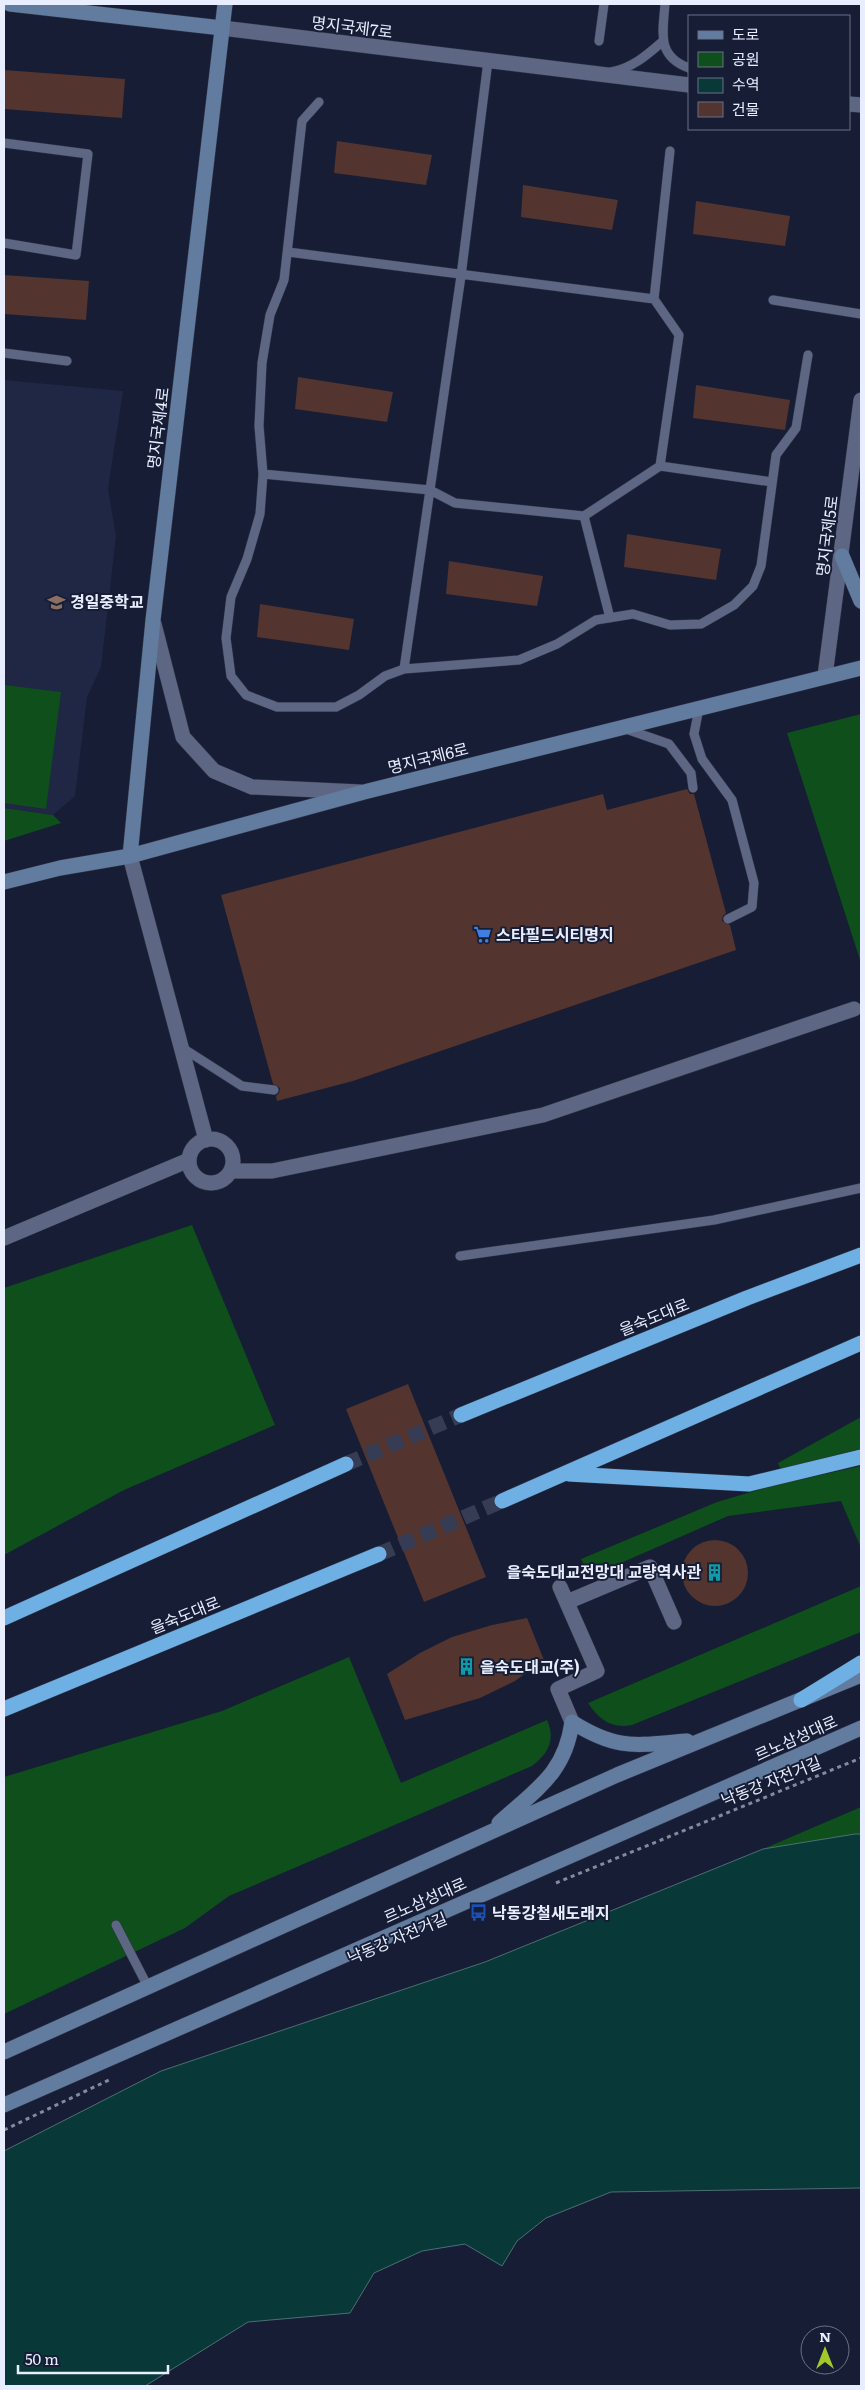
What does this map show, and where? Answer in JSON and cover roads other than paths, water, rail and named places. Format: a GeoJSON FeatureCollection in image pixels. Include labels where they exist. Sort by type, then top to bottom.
{"type":"FeatureCollection","features":[{"type":"Feature","properties":{"kind":"highway","name":"을숙도대로"},"geometry":{"type":"LineString","coordinates":[[461,1415],[747,1298],[861,1255]]}},
{"type":"Feature","properties":{"kind":"highway"},"geometry":{"type":"LineString","coordinates":[[502,1501],[861,1343]]}},
{"type":"Feature","properties":{"kind":"highway"},"geometry":{"type":"LineString","coordinates":[[565,1474],[749,1484],[861,1457]]}},
{"type":"Feature","properties":{"kind":"highway"},"geometry":{"type":"LineString","coordinates":[[4,1618],[346,1464]]}},
{"type":"Feature","properties":{"kind":"highway","name":"을숙도대로"},"geometry":{"type":"LineString","coordinates":[[4,1709],[379,1554]]}},
{"type":"Feature","properties":{"kind":"highway"},"geometry":{"type":"LineString","coordinates":[[801,1700],[861,1664]]}},
{"type":"Feature","properties":{"kind":"main road","name":"명지국제7로"},"geometry":{"type":"LineString","coordinates":[[10,4],[222,28]]}},
{"type":"Feature","properties":{"kind":"main road","name":"명지국제4로"},"geometry":{"type":"LineString","coordinates":[[130,856],[153,620],[225,4]]}},
{"type":"Feature","properties":{"kind":"main road"},"geometry":{"type":"LineString","coordinates":[[842,556],[861,601]]}},
{"type":"Feature","properties":{"kind":"main road","name":"명지국제6로"},"geometry":{"type":"LineString","coordinates":[[4,882],[60,868],[130,856],[364,792],[861,668]]}},
{"type":"Feature","properties":{"kind":"main road","name":"르노삼성대로"},"geometry":{"type":"LineString","coordinates":[[4,2052],[617,1775],[861,1675]]}},
{"type":"Feature","properties":{"kind":"main road"},"geometry":{"type":"LineString","coordinates":[[487,1834],[552,1774],[568,1749],[572,1722],[602,1739],[624,1745],[701,1740]]}},
{"type":"Feature","properties":{"kind":"main road","name":"르노삼성대로"},"geometry":{"type":"LineString","coordinates":[[4,2105],[861,1728]]}},
{"type":"Feature","properties":{"kind":"street","name":"명지국제7로"},"geometry":{"type":"LineString","coordinates":[[222,28],[688,85]]}},
{"type":"Feature","properties":{"kind":"street","name":"명지국제5로"},"geometry":{"type":"LineString","coordinates":[[825,676],[842,556],[857,469],[861,400]]}},
{"type":"Feature","properties":{"kind":"street"},"geometry":{"type":"LineString","coordinates":[[153,620],[183,737],[214,771],[252,787],[364,792]]}},
{"type":"Feature","properties":{"kind":"street"},"geometry":{"type":"LineString","coordinates":[[130,856],[206,1140]]}},
{"type":"Feature","properties":{"kind":"street"},"geometry":{"type":"LineString","coordinates":[[232,1171],[272,1171],[544,1115],[854,1009]]}},
{"type":"Feature","properties":{"kind":"street"},"geometry":{"type":"LineString","coordinates":[[4,1238],[189,1160],[196,1146],[206,1140],[217,1140],[230,1149],[233,1156],[232,1171],[222,1181],[208,1184],[202,1182],[192,1172],[189,1160]]}},
{"type":"Feature","properties":{"kind":"street"},"geometry":{"type":"LineString","coordinates":[[567,1602],[650,1567],[674,1622]]}},
{"type":"Feature","properties":{"kind":"street"},"geometry":{"type":"LineString","coordinates":[[560,1587],[596,1671],[558,1688],[572,1722]]}},
{"type":"Feature","properties":{"kind":"lane"},"geometry":{"type":"LineString","coordinates":[[599,41],[604,4]]}},
{"type":"Feature","properties":{"kind":"lane"},"geometry":{"type":"LineString","coordinates":[[666,4],[662,42],[676,63],[688,68]]}},
{"type":"Feature","properties":{"kind":"lane"},"geometry":{"type":"LineString","coordinates":[[594,74],[620,70],[640,61],[662,42]]}},
{"type":"Feature","properties":{"kind":"lane"},"geometry":{"type":"LineString","coordinates":[[404,670],[461,276],[488,61]]}},
{"type":"Feature","properties":{"kind":"lane"},"geometry":{"type":"LineString","coordinates":[[319,102],[302,121],[284,280],[270,315],[262,363],[259,426],[263,474],[260,514],[247,559],[231,597],[226,638],[231,676],[246,695],[277,707],[309,709],[336,707],[359,695],[385,676],[404,670],[519,660],[558,644],[596,620],[633,614],[670,625],[701,624],[734,605],[753,586],[761,566],[776,455],[796,428],[808,355]]}},
{"type":"Feature","properties":{"kind":"lane"},"geometry":{"type":"LineString","coordinates":[[4,143],[88,154],[76,255],[4,243]]}},
{"type":"Feature","properties":{"kind":"lane"},"geometry":{"type":"LineString","coordinates":[[660,466],[679,336],[654,299],[670,151]]}},
{"type":"Feature","properties":{"kind":"lane"},"geometry":{"type":"LineString","coordinates":[[288,252],[461,276],[654,299]]}},
{"type":"Feature","properties":{"kind":"lane"},"geometry":{"type":"LineString","coordinates":[[773,300],[861,314]]}},
{"type":"Feature","properties":{"kind":"lane"},"geometry":{"type":"LineString","coordinates":[[4,353],[67,361]]}},
{"type":"Feature","properties":{"kind":"lane"},"geometry":{"type":"LineString","coordinates":[[263,474],[430,490],[455,503],[584,516],[660,466],[772,482]]}},
{"type":"Feature","properties":{"kind":"lane"},"geometry":{"type":"LineString","coordinates":[[584,516],[610,618]]}},
{"type":"Feature","properties":{"kind":"lane"},"geometry":{"type":"LineString","coordinates":[[699,708],[694,734],[702,759],[732,800],[754,883],[752,907],[728,919]]}},
{"type":"Feature","properties":{"kind":"lane"},"geometry":{"type":"LineString","coordinates":[[621,727],[669,744],[691,773],[693,788]]}},
{"type":"Feature","properties":{"kind":"lane"},"geometry":{"type":"LineString","coordinates":[[181,1046],[242,1086],[274,1090]]}},
{"type":"Feature","properties":{"kind":"lane"},"geometry":{"type":"LineString","coordinates":[[460,1256],[714,1220],[861,1188]]}},
{"type":"Feature","properties":{"kind":"lane"},"geometry":{"type":"LineString","coordinates":[[116,1925],[148,1987]]}},
{"type":"Feature","properties":{"kind":"water"},"geometry":{"type":"Polygon","coordinates":[[[861,1834],[861,2188],[611,2192],[546,2218],[517,2241],[502,2266],[465,2244],[422,2251],[374,2273],[350,2313],[248,2322],[145,2386],[4,2386],[4,2151],[161,2071],[485,1962],[763,1849],[861,1834]]]}},
{"type":"Feature","properties":{"kind":"tunnel"},"geometry":{"type":"LineString","coordinates":[[346,1464],[461,1415]]}},
{"type":"Feature","properties":{"kind":"tunnel"},"geometry":{"type":"LineString","coordinates":[[379,1554],[502,1501]]}},
{"type":"Feature","properties":{"kind":"place","name":"경일중학교"},"geometry":{"type":"Point","coordinates":[56,602]}},
{"type":"Feature","properties":{"kind":"place","name":"스타필드시티명지"},"geometry":{"type":"Point","coordinates":[482,935]}},
{"type":"Feature","properties":{"kind":"place","name":"을숙도대교전망대 교량역사관"},"geometry":{"type":"Point","coordinates":[715,1572]}},
{"type":"Feature","properties":{"kind":"place","name":"을숙도대교(주)"},"geometry":{"type":"Point","coordinates":[466,1667]}},
{"type":"Feature","properties":{"kind":"place","name":"낙동강철새도래지"},"geometry":{"type":"Point","coordinates":[478,1913]}}]}
